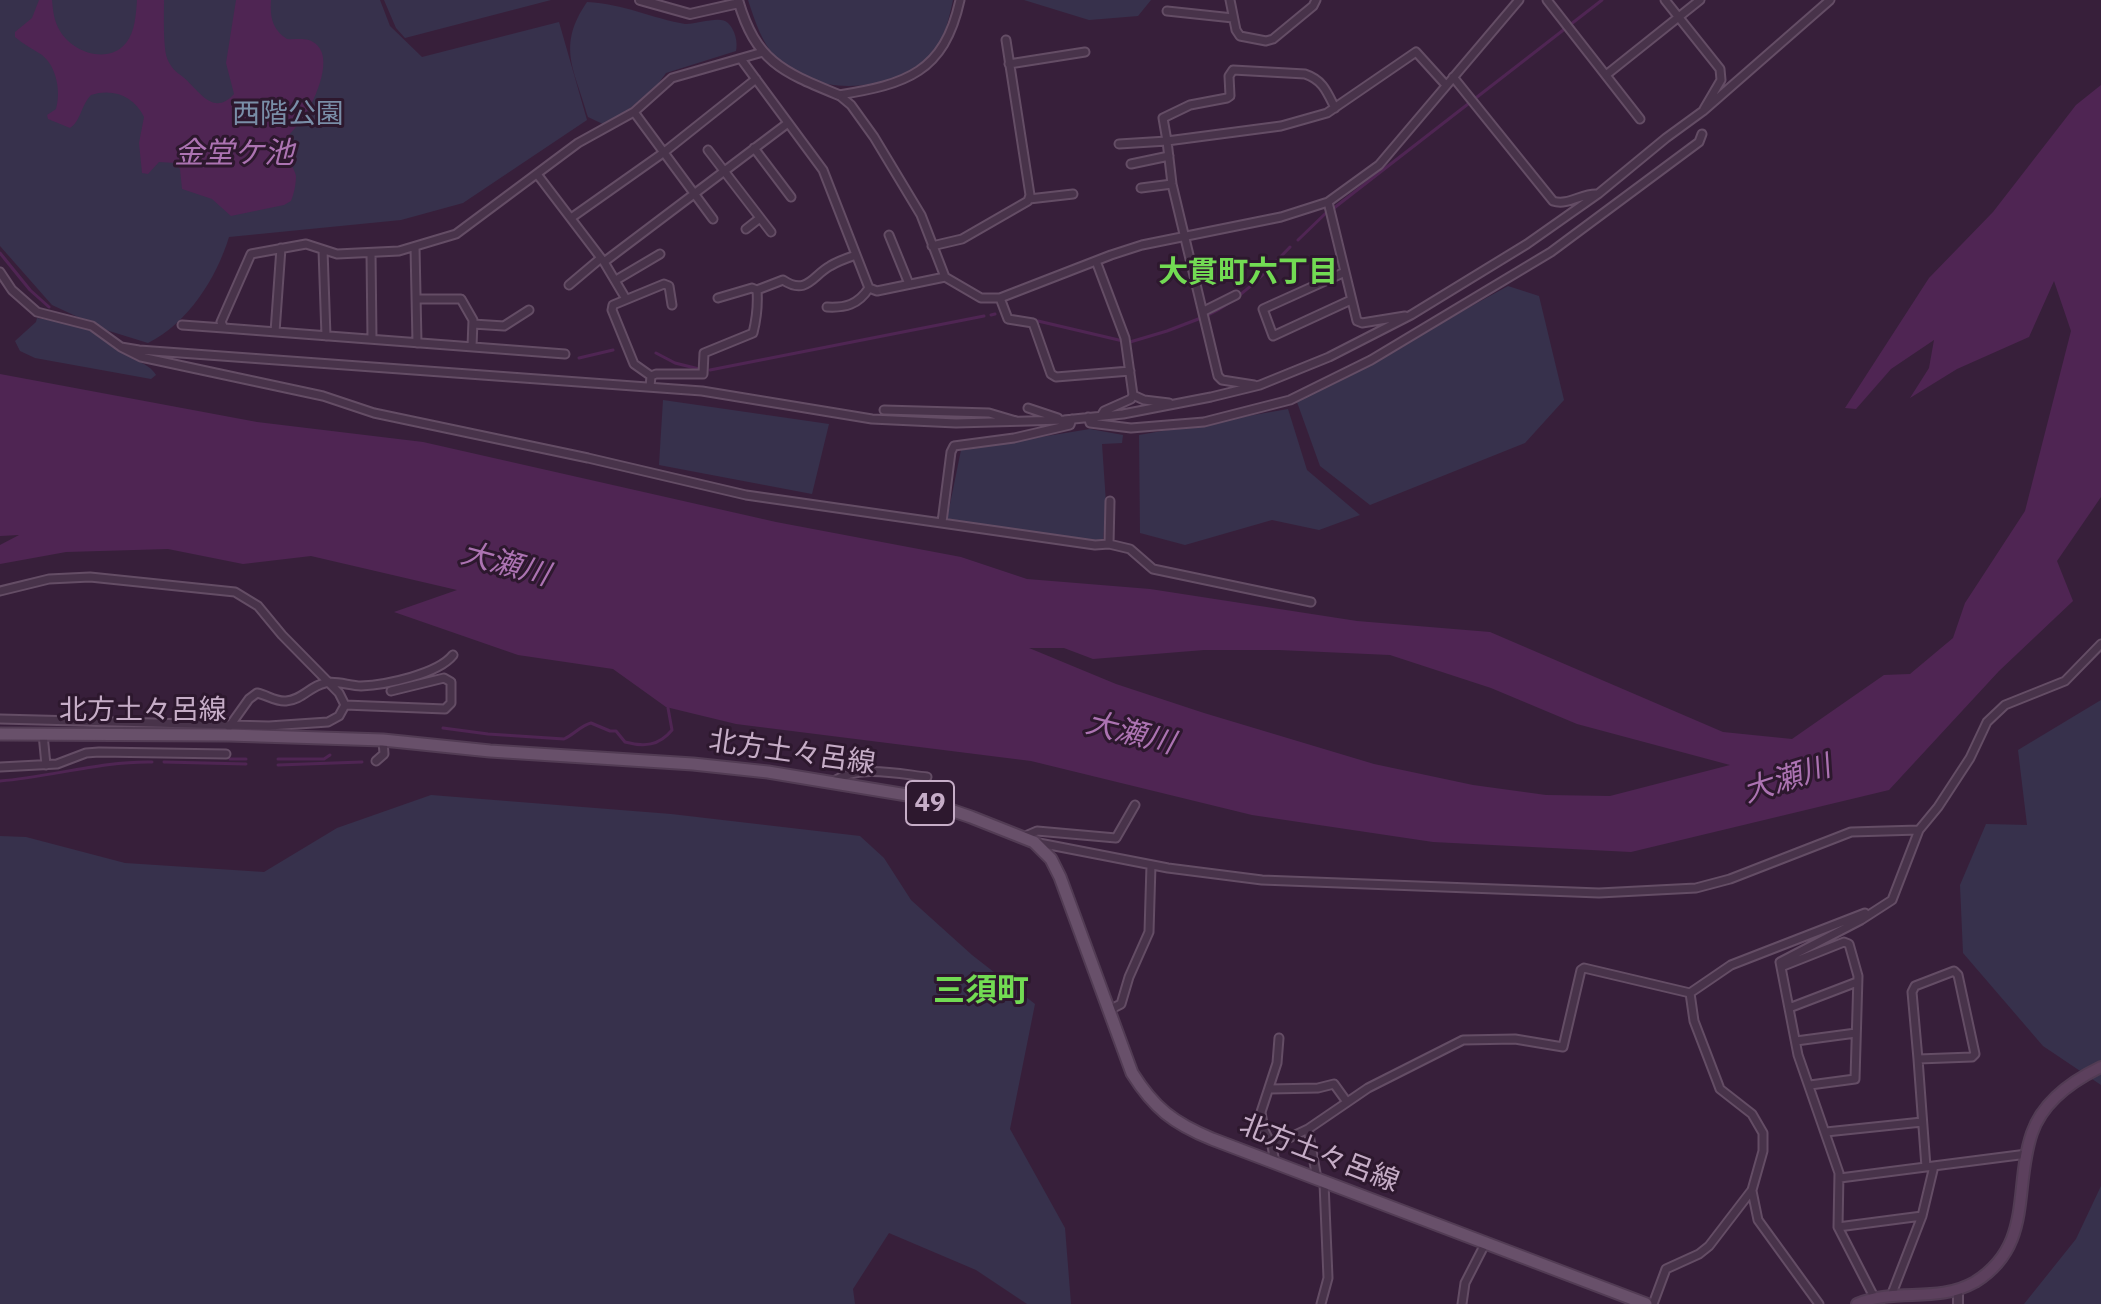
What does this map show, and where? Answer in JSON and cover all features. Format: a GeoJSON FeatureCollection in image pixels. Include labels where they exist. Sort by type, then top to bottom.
{"type":"FeatureCollection","features":[{"type":"Feature","properties":{"kind":"main road","name":"北方土々呂線"},"geometry":{"type":"LineString","coordinates":[[0,734],[227,730],[383,740],[490,751],[693,764],[907,795],[1029,839],[1051,859],[1132,1073],[1164,1114],[1193,1131],[1319,1181],[1646,1304]]}},
{"type":"Feature","properties":{"kind":"main road"},"geometry":{"type":"LineString","coordinates":[[1857,1304],[1874,1297],[1938,1297],[1958,1291],[1994,1269],[2011,1244],[2019,1221],[2032,1132],[2051,1102],[2080,1077],[2101,1067]]}},
{"type":"Feature","properties":{"kind":"street"},"geometry":{"type":"LineString","coordinates":[[640,0],[690,14],[738,2],[749,31],[763,52],[784,71],[839,95],[851,105],[921,215],[945,277],[981,298],[1000,298],[1142,245],[1281,217],[1328,202],[1379,165],[1519,0]]}},
{"type":"Feature","properties":{"kind":"street"},"geometry":{"type":"LineString","coordinates":[[839,95],[901,82],[925,67],[949,35],[960,0]]}},
{"type":"Feature","properties":{"kind":"street"},"geometry":{"type":"LineString","coordinates":[[1230,0],[1240,36],[1266,41],[1273,39],[1313,6],[1316,0]]}},
{"type":"Feature","properties":{"kind":"street"},"geometry":{"type":"LineString","coordinates":[[1547,0],[1640,119]]}},
{"type":"Feature","properties":{"kind":"street"},"geometry":{"type":"LineString","coordinates":[[1665,0],[1714,60],[1722,75],[1703,111]]}},
{"type":"Feature","properties":{"kind":"street"},"geometry":{"type":"LineString","coordinates":[[1606,75],[1700,0]]}},
{"type":"Feature","properties":{"kind":"street"},"geometry":{"type":"LineString","coordinates":[[121,347],[702,391],[872,419],[1018,422],[1101,416],[1179,404],[1255,386],[1329,357],[1411,315],[1527,244],[1598,194],[1703,111],[1830,0]]}},
{"type":"Feature","properties":{"kind":"street"},"geometry":{"type":"LineString","coordinates":[[1167,11],[1233,18]]}},
{"type":"Feature","properties":{"kind":"street"},"geometry":{"type":"LineString","coordinates":[[1006,40],[1029,199]]}},
{"type":"Feature","properties":{"kind":"street"},"geometry":{"type":"LineString","coordinates":[[224,328],[221,322],[251,254],[306,244],[337,254],[371,253],[415,247],[456,234],[578,143],[634,112],[672,78],[763,52]]}},
{"type":"Feature","properties":{"kind":"street"},"geometry":{"type":"LineString","coordinates":[[1009,64],[1085,52]]}},
{"type":"Feature","properties":{"kind":"street"},"geometry":{"type":"LineString","coordinates":[[1119,144],[1192,140],[1281,126],[1327,113],[1416,52],[1445,84]]}},
{"type":"Feature","properties":{"kind":"street"},"geometry":{"type":"LineString","coordinates":[[741,59],[828,179],[869,288],[877,291],[945,277]]}},
{"type":"Feature","properties":{"kind":"street"},"geometry":{"type":"LineString","coordinates":[[1255,386],[1222,380],[1218,376],[1172,184],[1163,118],[1190,105],[1230,96],[1229,76],[1233,70],[1305,74],[1322,82],[1335,108]]}},
{"type":"Feature","properties":{"kind":"street"},"geometry":{"type":"LineString","coordinates":[[1453,77],[1553,201],[1561,203],[1598,194]]}},
{"type":"Feature","properties":{"kind":"street"},"geometry":{"type":"LineString","coordinates":[[571,218],[663,153],[756,79]]}},
{"type":"Feature","properties":{"kind":"street"},"geometry":{"type":"LineString","coordinates":[[634,112],[713,219]]}},
{"type":"Feature","properties":{"kind":"street"},"geometry":{"type":"LineString","coordinates":[[569,285],[788,123]]}},
{"type":"Feature","properties":{"kind":"street"},"geometry":{"type":"LineString","coordinates":[[1088,417],[1090,423],[1131,428],[1204,422],[1290,400],[1371,360],[1551,252],[1699,142],[1702,134]]}},
{"type":"Feature","properties":{"kind":"street"},"geometry":{"type":"LineString","coordinates":[[754,148],[791,197]]}},
{"type":"Feature","properties":{"kind":"street"},"geometry":{"type":"LineString","coordinates":[[708,150],[771,232]]}},
{"type":"Feature","properties":{"kind":"street"},"geometry":{"type":"LineString","coordinates":[[1131,164],[1169,156]]}},
{"type":"Feature","properties":{"kind":"street"},"geometry":{"type":"LineString","coordinates":[[537,174],[603,260],[626,299]]}},
{"type":"Feature","properties":{"kind":"street"},"geometry":{"type":"LineString","coordinates":[[1141,188],[1172,184]]}},
{"type":"Feature","properties":{"kind":"street"},"geometry":{"type":"LineString","coordinates":[[932,246],[962,239],[1029,199],[1073,194]]}},
{"type":"Feature","properties":{"kind":"street"},"geometry":{"type":"LineString","coordinates":[[1328,202],[1357,321],[1362,323],[1411,315]]}},
{"type":"Feature","properties":{"kind":"street"},"geometry":{"type":"LineString","coordinates":[[746,229],[760,218]]}},
{"type":"Feature","properties":{"kind":"street"},"geometry":{"type":"LineString","coordinates":[[889,235],[909,284]]}},
{"type":"Feature","properties":{"kind":"street"},"geometry":{"type":"LineString","coordinates":[[415,247],[417,343]]}},
{"type":"Feature","properties":{"kind":"street"},"geometry":{"type":"LineString","coordinates":[[275,332],[281,248]]}},
{"type":"Feature","properties":{"kind":"street"},"geometry":{"type":"LineString","coordinates":[[323,250],[326,336]]}},
{"type":"Feature","properties":{"kind":"street"},"geometry":{"type":"LineString","coordinates":[[371,253],[372,339]]}},
{"type":"Feature","properties":{"kind":"street"},"geometry":{"type":"LineString","coordinates":[[616,280],[660,254]]}},
{"type":"Feature","properties":{"kind":"street"},"geometry":{"type":"LineString","coordinates":[[718,298],[752,288],[757,290],[783,280],[795,286],[814,281],[826,268],[856,255]]}},
{"type":"Feature","properties":{"kind":"street"},"geometry":{"type":"LineString","coordinates":[[1096,261],[1125,338],[1133,395],[1131,399],[1104,411],[1101,416]]}},
{"type":"Feature","properties":{"kind":"street"},"geometry":{"type":"LineString","coordinates":[[0,272],[12,290],[37,312],[84,322],[141,357],[323,396],[374,413],[746,495],[1109,544],[1130,549],[1153,569],[1311,602]]}},
{"type":"Feature","properties":{"kind":"street"},"geometry":{"type":"LineString","coordinates":[[1345,272],[1263,309],[1273,336],[1351,300]]}},
{"type":"Feature","properties":{"kind":"street"},"geometry":{"type":"LineString","coordinates":[[672,305],[669,286],[664,284],[613,305],[612,310],[634,364],[651,376],[703,374],[704,353],[755,331],[753,319],[758,305],[757,290]]}},
{"type":"Feature","properties":{"kind":"street"},"geometry":{"type":"LineString","coordinates":[[827,307],[842,308],[858,302],[869,288]]}},
{"type":"Feature","properties":{"kind":"street"},"geometry":{"type":"LineString","coordinates":[[0,289],[12,290]]}},
{"type":"Feature","properties":{"kind":"street"},"geometry":{"type":"LineString","coordinates":[[1204,311],[1236,295]]}},
{"type":"Feature","properties":{"kind":"street"},"geometry":{"type":"LineString","coordinates":[[1000,298],[1008,319],[1033,323],[1051,374],[1056,377],[1130,371]]}},
{"type":"Feature","properties":{"kind":"street"},"geometry":{"type":"LineString","coordinates":[[417,299],[461,299],[473,320],[472,347]]}},
{"type":"Feature","properties":{"kind":"street"},"geometry":{"type":"LineString","coordinates":[[473,324],[504,326],[529,310]]}},
{"type":"Feature","properties":{"kind":"street"},"geometry":{"type":"LineString","coordinates":[[182,325],[565,354]]}},
{"type":"Feature","properties":{"kind":"street"},"geometry":{"type":"LineString","coordinates":[[650,387],[651,376]]}},
{"type":"Feature","properties":{"kind":"street"},"geometry":{"type":"LineString","coordinates":[[1133,395],[1144,400],[1179,404]]}},
{"type":"Feature","properties":{"kind":"street"},"geometry":{"type":"LineString","coordinates":[[1028,408],[1068,419]]}},
{"type":"Feature","properties":{"kind":"street"},"geometry":{"type":"LineString","coordinates":[[884,410],[989,413],[1018,422]]}},
{"type":"Feature","properties":{"kind":"street"},"geometry":{"type":"LineString","coordinates":[[942,522],[954,446],[1014,438],[1070,425],[1068,419]]}},
{"type":"Feature","properties":{"kind":"street"},"geometry":{"type":"LineString","coordinates":[[1109,544],[1110,501]]}},
{"type":"Feature","properties":{"kind":"street"},"geometry":{"type":"LineString","coordinates":[[0,591],[49,579],[90,577],[235,592],[258,606],[339,693],[345,705]]}},
{"type":"Feature","properties":{"kind":"street"},"geometry":{"type":"LineString","coordinates":[[1874,1297],[1838,1227],[1840,1178],[1796,1041],[1781,967],[1783,959],[1861,920],[1892,900],[1919,830],[1949,792],[1987,722],[2017,699],[2065,681],[2101,644]]}},
{"type":"Feature","properties":{"kind":"street"},"geometry":{"type":"LineString","coordinates":[[227,730],[249,699],[257,693],[283,702],[304,696],[327,682],[362,686],[402,679],[446,664],[453,655]]}},
{"type":"Feature","properties":{"kind":"street"},"geometry":{"type":"LineString","coordinates":[[345,705],[445,709],[451,703],[451,682],[444,678],[391,691]]}},
{"type":"Feature","properties":{"kind":"street"},"geometry":{"type":"LineString","coordinates":[[0,719],[227,730],[328,722],[339,716],[345,705]]}},
{"type":"Feature","properties":{"kind":"street"},"geometry":{"type":"LineString","coordinates":[[43,734],[46,765]]}},
{"type":"Feature","properties":{"kind":"street"},"geometry":{"type":"LineString","coordinates":[[376,761],[384,754],[383,740]]}},
{"type":"Feature","properties":{"kind":"street"},"geometry":{"type":"LineString","coordinates":[[0,767],[46,765],[99,752],[226,754]]}},
{"type":"Feature","properties":{"kind":"street"},"geometry":{"type":"LineString","coordinates":[[833,782],[842,774],[865,772],[927,777]]}},
{"type":"Feature","properties":{"kind":"street"},"geometry":{"type":"LineString","coordinates":[[1029,839],[1037,831],[1116,838],[1135,805]]}},
{"type":"Feature","properties":{"kind":"street"},"geometry":{"type":"LineString","coordinates":[[1029,839],[1151,865],[1262,880],[1404,883],[1556,892],[1657,892],[1696,888],[1730,879],[1851,832],[1919,830]]}},
{"type":"Feature","properties":{"kind":"street"},"geometry":{"type":"LineString","coordinates":[[1109,1010],[1121,1004],[1147,937],[1151,865]]}},
{"type":"Feature","properties":{"kind":"street"},"geometry":{"type":"LineString","coordinates":[[1272,1146],[1308,1129],[1402,1069],[1463,1040],[1515,1039],[1563,1047],[1584,968],[1690,993],[1731,965],[1880,907]]}},
{"type":"Feature","properties":{"kind":"street"},"geometry":{"type":"LineString","coordinates":[[1781,967],[1844,942],[1849,944],[1857,982],[1855,1079],[1810,1085]]}},
{"type":"Feature","properties":{"kind":"street"},"geometry":{"type":"LineString","coordinates":[[1891,1296],[1922,1216],[1930,1166],[1922,1122],[1912,992],[1915,986],[1954,971],[1958,975],[1975,1054],[1972,1057],[1918,1059]]}},
{"type":"Feature","properties":{"kind":"street"},"geometry":{"type":"LineString","coordinates":[[1789,1008],[1857,982]]}},
{"type":"Feature","properties":{"kind":"street"},"geometry":{"type":"LineString","coordinates":[[1653,1304],[1666,1269],[1703,1251],[1752,1190],[1763,1151],[1763,1133],[1752,1114],[1720,1089],[1694,1021],[1690,993]]}},
{"type":"Feature","properties":{"kind":"street"},"geometry":{"type":"LineString","coordinates":[[1796,1041],[1856,1033]]}},
{"type":"Feature","properties":{"kind":"street"},"geometry":{"type":"LineString","coordinates":[[1275,1163],[1261,1112],[1277,1063],[1279,1038]]}},
{"type":"Feature","properties":{"kind":"street"},"geometry":{"type":"LineString","coordinates":[[1270,1089],[1318,1088],[1334,1084],[1347,1102]]}},
{"type":"Feature","properties":{"kind":"street"},"geometry":{"type":"LineString","coordinates":[[1826,1132],[1922,1122]]}},
{"type":"Feature","properties":{"kind":"street"},"geometry":{"type":"LineString","coordinates":[[1308,1129],[1319,1181],[1328,1278],[1321,1304]]}},
{"type":"Feature","properties":{"kind":"street"},"geometry":{"type":"LineString","coordinates":[[1840,1178],[2027,1154]]}},
{"type":"Feature","properties":{"kind":"street"},"geometry":{"type":"LineString","coordinates":[[1752,1190],[1758,1220],[1819,1304]]}},
{"type":"Feature","properties":{"kind":"street"},"geometry":{"type":"LineString","coordinates":[[1838,1227],[1922,1216]]}},
{"type":"Feature","properties":{"kind":"street"},"geometry":{"type":"LineString","coordinates":[[1462,1304],[1465,1283],[1485,1244]]}},
{"type":"Feature","properties":{"kind":"street"},"geometry":{"type":"LineString","coordinates":[[1958,1291],[1958,1304]]}},
{"type":"Feature","properties":{"kind":"green space","name":"西階公園"},"geometry":{"type":"Polygon","coordinates":[[[0,0],[380,0],[390,26],[422,57],[559,22],[587,120],[463,203],[401,220],[229,237],[199,298],[176,324],[148,343],[106,330],[52,305],[0,246],[0,0]]]}},
{"type":"Feature","properties":{"kind":"green space"},"geometry":{"type":"Polygon","coordinates":[[[384,0],[551,0],[405,38],[396,28],[384,0]]]}},
{"type":"Feature","properties":{"kind":"green space"},"geometry":{"type":"Polygon","coordinates":[[[748,0],[953,0],[942,37],[930,56],[896,77],[854,86],[813,80],[794,72],[778,60],[763,40],[748,0]]]}},
{"type":"Feature","properties":{"kind":"green space"},"geometry":{"type":"Polygon","coordinates":[[[1024,0],[1151,0],[1138,16],[1089,20],[1024,0]]]}},
{"type":"Feature","properties":{"kind":"green space"},"geometry":{"type":"Polygon","coordinates":[[[587,2],[613,5],[685,24],[724,21],[734,33],[736,51],[666,73],[658,84],[619,118],[605,125],[588,117],[571,59],[572,32],[587,2]]]}},
{"type":"Feature","properties":{"kind":"green space"},"geometry":{"type":"Polygon","coordinates":[[[1508,286],[1539,296],[1564,400],[1525,443],[1370,505],[1320,466],[1297,402],[1508,286]]]}},
{"type":"Feature","properties":{"kind":"green space"},"geometry":{"type":"Polygon","coordinates":[[[37,318],[84,326],[149,367],[156,375],[151,379],[35,358],[20,351],[15,341],[37,318]]]}},
{"type":"Feature","properties":{"kind":"green space"},"geometry":{"type":"Polygon","coordinates":[[[663,400],[829,424],[812,494],[659,465],[663,400]]]}},
{"type":"Feature","properties":{"kind":"green space"},"geometry":{"type":"Polygon","coordinates":[[[1288,409],[1307,470],[1360,515],[1319,530],[1272,520],[1185,545],[1140,533],[1139,435],[1288,409]]]}},
{"type":"Feature","properties":{"kind":"green space"},"geometry":{"type":"Polygon","coordinates":[[[1090,429],[1123,435],[1122,443],[1102,444],[1106,503],[1103,542],[947,519],[961,450],[1090,429]]]}},
{"type":"Feature","properties":{"kind":"green space"},"geometry":{"type":"Polygon","coordinates":[[[2101,700],[2101,1085],[2043,1046],[1963,953],[1960,885],[1986,824],[2027,825],[2018,750],[2101,700]]]}},
{"type":"Feature","properties":{"kind":"green space"},"geometry":{"type":"Polygon","coordinates":[[[431,795],[671,814],[860,836],[884,858],[911,900],[972,955],[1035,1004],[1010,1129],[1065,1228],[1071,1304],[1027,1304],[976,1270],[889,1233],[853,1289],[855,1304],[0,1304],[0,836],[26,837],[125,863],[264,872],[337,828],[431,795]]]}},
{"type":"Feature","properties":{"kind":"green space"},"geometry":{"type":"Polygon","coordinates":[[[2101,1186],[2101,1304],[2024,1304],[2076,1239],[2101,1186]]]}},
{"type":"Feature","properties":{"kind":"water","name":"金堂ケ池"},"geometry":{"type":"Polygon","coordinates":[[[39,0],[52,0],[56,23],[73,45],[100,54],[118,50],[129,39],[137,0],[164,0],[165,46],[170,64],[206,99],[219,103],[234,94],[226,63],[236,0],[271,0],[272,17],[278,31],[287,39],[314,42],[322,52],[323,61],[316,94],[285,146],[286,156],[296,176],[291,201],[231,216],[212,199],[182,189],[180,169],[175,163],[159,162],[148,174],[142,173],[139,143],[144,117],[129,99],[115,93],[91,95],[70,128],[48,119],[47,115],[56,109],[57,102],[58,88],[54,73],[42,55],[15,37],[15,32],[32,18],[39,0]]]}},
{"type":"Feature","properties":{"kind":"water","name":"大瀬川"},"geometry":{"type":"Polygon","coordinates":[[[2101,85],[2101,497],[2057,561],[2073,601],[1999,671],[1889,790],[1631,852],[1433,842],[1252,815],[1031,761],[736,724],[666,707],[613,669],[518,655],[394,612],[457,590],[311,556],[243,564],[168,549],[66,552],[0,564],[0,545],[19,535],[0,536],[0,374],[257,422],[423,442],[776,522],[961,557],[1027,579],[1150,589],[1357,621],[1490,632],[1723,732],[1792,739],[1884,675],[1910,674],[1953,638],[1965,603],[2025,511],[2071,331],[2054,281],[2029,337],[1957,369],[1910,398],[1929,368],[1934,340],[1891,369],[1856,409],[1845,408],[1929,278],[1993,212],[2076,105],[2101,85]],[[1029,648],[1116,684],[1204,713],[1374,764],[1473,785],[1546,795],[1610,796],[1730,765],[1577,724],[1491,688],[1390,655],[1204,650],[1093,659],[1064,648],[1029,648]]]}},
{"type":"Feature","properties":{"kind":"waterway"},"geometry":{"type":"LineString","coordinates":[[1334,208],[1602,0]]}},
{"type":"Feature","properties":{"kind":"waterway"},"geometry":{"type":"LineString","coordinates":[[1298,240],[1327,212]]}},
{"type":"Feature","properties":{"kind":"waterway"},"geometry":{"type":"LineString","coordinates":[[1208,315],[1242,293],[1290,247]]}},
{"type":"Feature","properties":{"kind":"waterway"},"geometry":{"type":"LineString","coordinates":[[0,253],[30,290],[49,307]]}},
{"type":"Feature","properties":{"kind":"waterway"},"geometry":{"type":"LineString","coordinates":[[991,315],[995,314]]}},
{"type":"Feature","properties":{"kind":"waterway"},"geometry":{"type":"LineString","coordinates":[[710,370],[984,316]]}},
{"type":"Feature","properties":{"kind":"waterway"},"geometry":{"type":"LineString","coordinates":[[1130,342],[1201,318]]}},
{"type":"Feature","properties":{"kind":"waterway"},"geometry":{"type":"LineString","coordinates":[[1038,321],[1123,341]]}},
{"type":"Feature","properties":{"kind":"waterway"},"geometry":{"type":"LineString","coordinates":[[579,358],[613,350]]}},
{"type":"Feature","properties":{"kind":"waterway"},"geometry":{"type":"LineString","coordinates":[[656,353],[675,363],[699,369]]}},
{"type":"Feature","properties":{"kind":"waterway"},"geometry":{"type":"LineString","coordinates":[[443,728],[564,739],[591,723],[616,731],[625,742],[645,745],[662,739],[672,730],[668,708]]}},
{"type":"Feature","properties":{"kind":"waterway"},"geometry":{"type":"LineString","coordinates":[[278,759],[324,759],[330,755]]}},
{"type":"Feature","properties":{"kind":"waterway"},"geometry":{"type":"LineString","coordinates":[[230,759],[246,759]]}},
{"type":"Feature","properties":{"kind":"waterway"},"geometry":{"type":"LineString","coordinates":[[0,781],[114,764],[152,762]]}},
{"type":"Feature","properties":{"kind":"waterway"},"geometry":{"type":"LineString","coordinates":[[164,762],[246,764]]}},
{"type":"Feature","properties":{"kind":"waterway"},"geometry":{"type":"LineString","coordinates":[[278,765],[362,762]]}},
{"type":"Feature","properties":{"kind":"district","name":"大貫町六丁目"},"geometry":{"type":"Point","coordinates":[1248,273]}},
{"type":"Feature","properties":{"kind":"district","name":"三須町"},"geometry":{"type":"Point","coordinates":[981,992]}}]}
